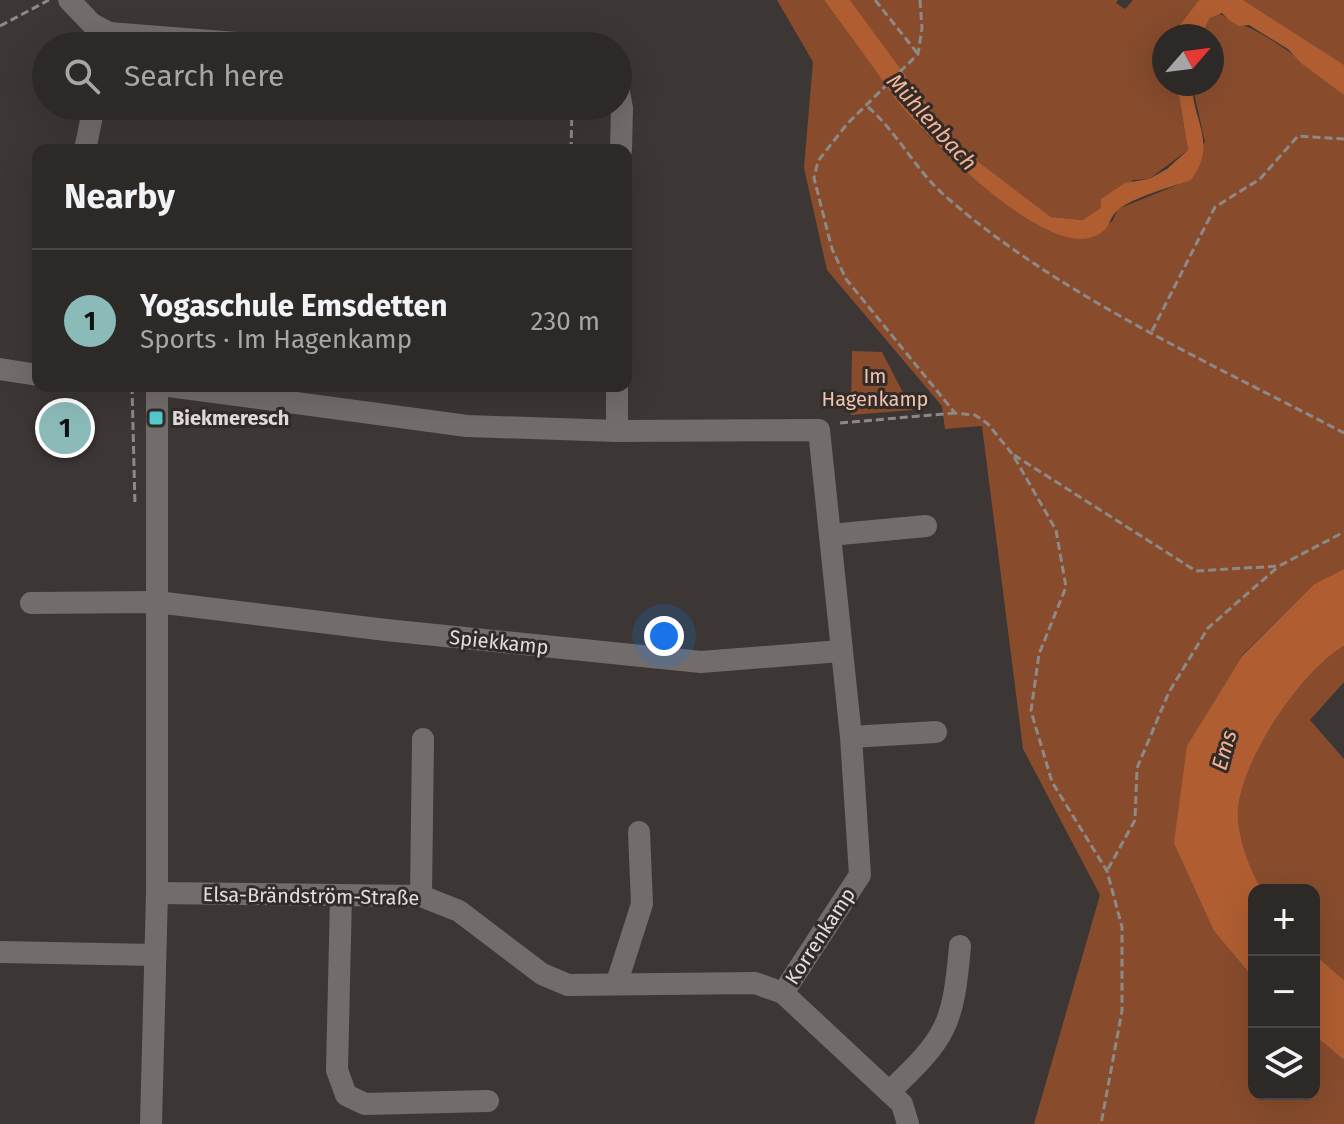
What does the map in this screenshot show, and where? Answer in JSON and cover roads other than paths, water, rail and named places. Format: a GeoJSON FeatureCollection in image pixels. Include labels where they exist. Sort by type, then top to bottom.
{"type":"FeatureCollection","features":[{"type":"Feature","properties":{"kind":"street"},"geometry":{"type":"LineString","coordinates":[[69,0],[101,32]]}},
{"type":"Feature","properties":{"kind":"street"},"geometry":{"type":"LineString","coordinates":[[86,144],[91,120]]}},
{"type":"Feature","properties":{"kind":"street"},"geometry":{"type":"LineString","coordinates":[[621,144],[622,120]]}},
{"type":"Feature","properties":{"kind":"street"},"geometry":{"type":"LineString","coordinates":[[0,369],[32,374]]}},
{"type":"Feature","properties":{"kind":"street"},"geometry":{"type":"LineString","coordinates":[[151,1124],[157,893],[157,392]]}},
{"type":"Feature","properties":{"kind":"street"},"geometry":{"type":"LineString","coordinates":[[214,392],[467,426],[617,431],[617,392]]}},
{"type":"Feature","properties":{"kind":"street","name":"Korrenkamp"},"geometry":{"type":"LineString","coordinates":[[617,431],[819,430],[851,737],[860,875],[783,993]]}},
{"type":"Feature","properties":{"kind":"street"},"geometry":{"type":"LineString","coordinates":[[830,535],[926,526]]}},
{"type":"Feature","properties":{"kind":"street","name":"Spiekkamp"},"geometry":{"type":"LineString","coordinates":[[31,603],[157,602],[402,632],[701,662],[841,651]]}},
{"type":"Feature","properties":{"kind":"street"},"geometry":{"type":"LineString","coordinates":[[851,737],[911,731],[936,732]]}},
{"type":"Feature","properties":{"kind":"street"},"geometry":{"type":"LineString","coordinates":[[421,896],[423,739]]}},
{"type":"Feature","properties":{"kind":"street"},"geometry":{"type":"LineString","coordinates":[[617,982],[642,904],[639,832]]}},
{"type":"Feature","properties":{"kind":"street","name":"Elsa-Brändström-Straße"},"geometry":{"type":"LineString","coordinates":[[157,893],[421,896],[459,911],[542,974],[568,985],[617,982],[755,983],[783,993],[902,1104],[908,1124]]}},
{"type":"Feature","properties":{"kind":"street"},"geometry":{"type":"LineString","coordinates":[[341,896],[337,1070],[346,1095],[365,1104],[488,1101]]}},
{"type":"Feature","properties":{"kind":"street"},"geometry":{"type":"LineString","coordinates":[[889,1092],[933,1051],[948,1022],[956,993],[960,946]]}},
{"type":"Feature","properties":{"kind":"street"},"geometry":{"type":"LineString","coordinates":[[0,952],[155,955]]}},
{"type":"Feature","properties":{"kind":"water","name":"Mühlenbach"},"geometry":{"type":"Polygon","coordinates":[[[824,0],[850,0],[957,146],[1051,217],[1083,220],[1101,208],[1101,199],[1125,183],[1149,179],[1167,169],[1188,150],[1179,96],[1193,96],[1202,133],[1203,155],[1191,180],[1124,206],[1114,214],[1106,229],[1097,235],[1089,238],[1067,237],[1041,226],[982,186],[928,135],[892,94],[824,0]]]}},
{"type":"Feature","properties":{"kind":"water"},"geometry":{"type":"Polygon","coordinates":[[[1199,0],[1243,0],[1344,65],[1344,95],[1301,63],[1288,49],[1249,25],[1239,26],[1222,13],[1210,18],[1207,24],[1180,24],[1199,0]]]}},
{"type":"Feature","properties":{"kind":"water","name":"Ems"},"geometry":{"type":"Polygon","coordinates":[[[1344,569],[1344,646],[1327,658],[1291,698],[1258,749],[1247,775],[1238,820],[1241,838],[1259,884],[1248,884],[1248,972],[1214,931],[1174,843],[1187,746],[1243,655],[1314,584],[1344,569]]]}},
{"type":"Feature","properties":{"kind":"water"},"geometry":{"type":"Polygon","coordinates":[[[1320,959],[1344,980],[1344,1060],[1320,1040],[1320,959]]]}},
{"type":"Feature","properties":{"kind":"place","name":"Biekmeresch"},"geometry":{"type":"Point","coordinates":[156,418]}},
{"type":"Feature","properties":{"kind":"place","name":"Yogaschule Emsdetten"},"geometry":{"type":"Point","coordinates":[65,428]}},
{"type":"Feature","properties":{"kind":"park label","name":"Im Hagenkamp"},"geometry":{"type":"Point","coordinates":[875,388]}}]}
